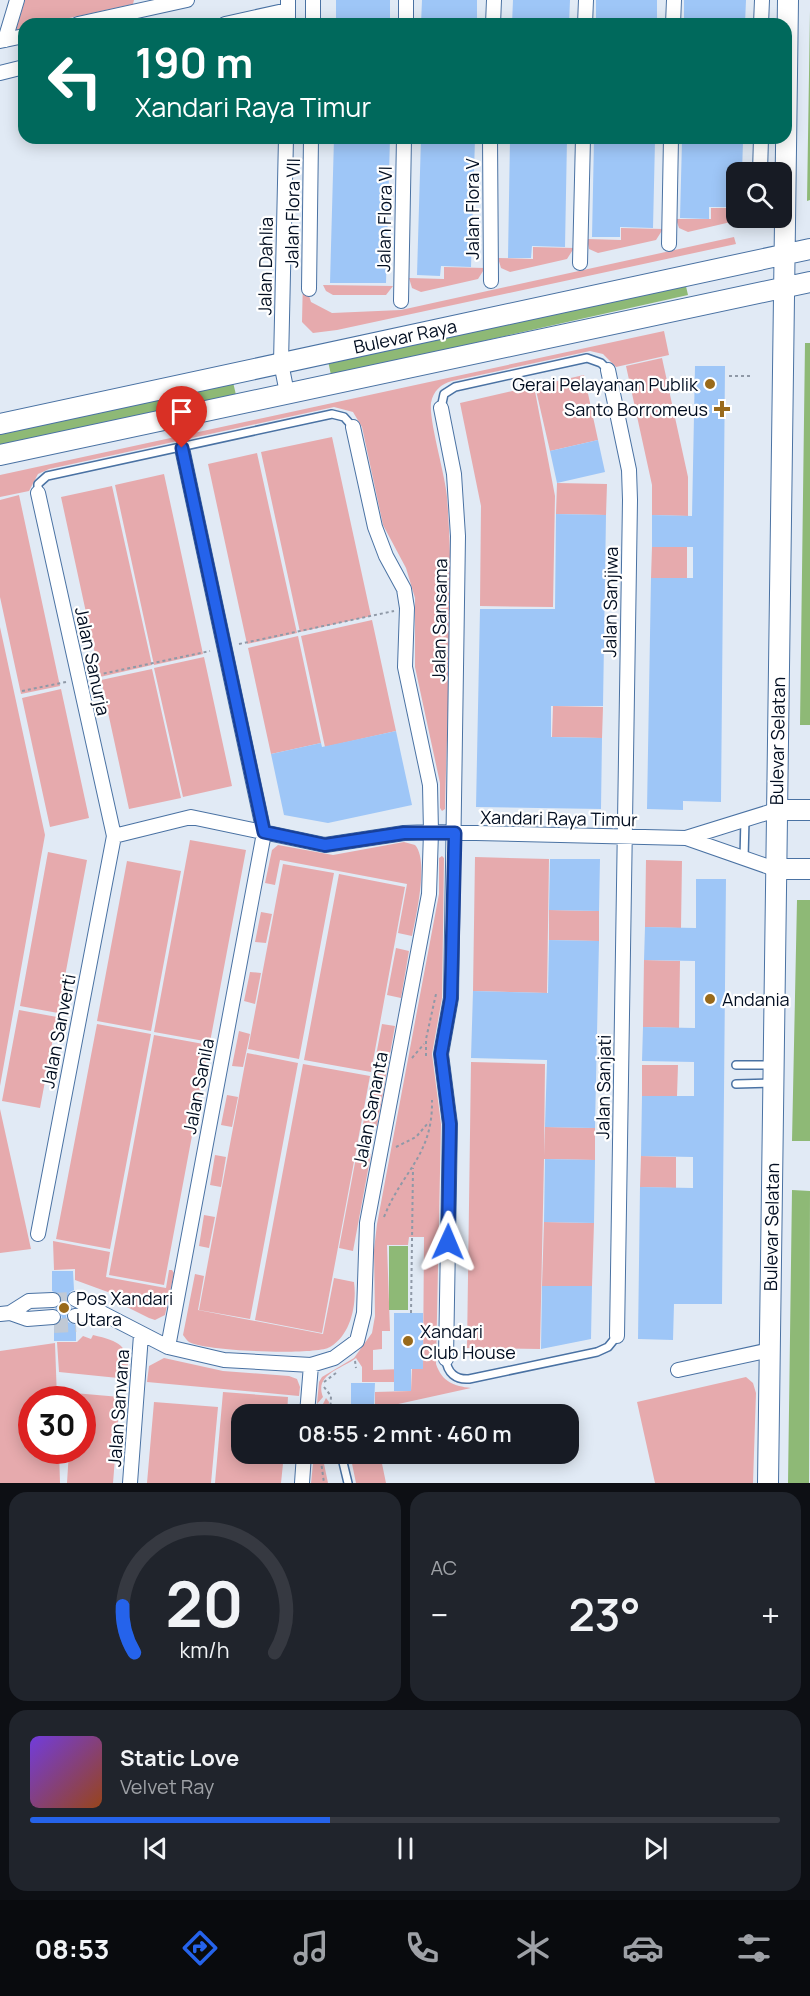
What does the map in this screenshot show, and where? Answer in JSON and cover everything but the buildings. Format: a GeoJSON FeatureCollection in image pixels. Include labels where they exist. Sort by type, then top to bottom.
{"type":"FeatureCollection","features":[{"type":"Feature","properties":{"kind":"street"},"geometry":{"type":"LineString","coordinates":[[3,40],[17,0]]}},
{"type":"Feature","properties":{"kind":"street"},"geometry":{"type":"LineString","coordinates":[[98,18],[140,5],[187,0]]}},
{"type":"Feature","properties":{"kind":"street"},"geometry":{"type":"LineString","coordinates":[[313,0],[313,18]]}},
{"type":"Feature","properties":{"kind":"street"},"geometry":{"type":"LineString","coordinates":[[406,0],[406,18]]}},
{"type":"Feature","properties":{"kind":"street"},"geometry":{"type":"LineString","coordinates":[[493,18],[494,0]]}},
{"type":"Feature","properties":{"kind":"street"},"geometry":{"type":"LineString","coordinates":[[585,18],[586,0]]}},
{"type":"Feature","properties":{"kind":"street"},"geometry":{"type":"LineString","coordinates":[[674,0],[674,18]]}},
{"type":"Feature","properties":{"kind":"street"},"geometry":{"type":"LineString","coordinates":[[761,18],[762,0]]}},
{"type":"Feature","properties":{"kind":"street","name":"Bulevar Selatan"},"geometry":{"type":"LineString","coordinates":[[788,0],[788,18]]}},
{"type":"Feature","properties":{"kind":"street"},"geometry":{"type":"LineString","coordinates":[[256,18],[288,12]]}},
{"type":"Feature","properties":{"kind":"street"},"geometry":{"type":"LineString","coordinates":[[3,40],[18,37]]}},
{"type":"Feature","properties":{"kind":"street"},"geometry":{"type":"LineString","coordinates":[[0,73],[18,69]]}},
{"type":"Feature","properties":{"kind":"street","name":"Jalan Dahlia"},"geometry":{"type":"LineString","coordinates":[[286,144],[281,363],[287,393]]}},
{"type":"Feature","properties":{"kind":"street","name":"Jalan Flora VII"},"geometry":{"type":"LineString","coordinates":[[309,289],[311,144]]}},
{"type":"Feature","properties":{"kind":"street","name":"Jalan Flora VI"},"geometry":{"type":"LineString","coordinates":[[401,301],[404,144]]}},
{"type":"Feature","properties":{"kind":"street","name":"Jalan Flora V"},"geometry":{"type":"LineString","coordinates":[[490,144],[490,281]]}},
{"type":"Feature","properties":{"kind":"street"},"geometry":{"type":"LineString","coordinates":[[580,263],[583,144]]}},
{"type":"Feature","properties":{"kind":"street"},"geometry":{"type":"LineString","coordinates":[[669,244],[671,144]]}},
{"type":"Feature","properties":{"kind":"street"},"geometry":{"type":"LineString","coordinates":[[760,162],[761,144]]}},
{"type":"Feature","properties":{"kind":"street","name":"Bulevar Selatan"},"geometry":{"type":"LineString","coordinates":[[768,1483],[786,144]]}},
{"type":"Feature","properties":{"kind":"street","name":"Bulevar Raya"},"geometry":{"type":"LineString","coordinates":[[0,424],[810,249]]}},
{"type":"Feature","properties":{"kind":"street","name":"Bulevar Raya"},"geometry":{"type":"LineString","coordinates":[[0,455],[810,282]]}},
{"type":"Feature","properties":{"kind":"street","name":"Jalan Sanjiwa"},"geometry":{"type":"LineString","coordinates":[[608,370],[629,470],[625,838]]}},
{"type":"Feature","properties":{"kind":"street","name":"Jalan Sansama"},"geometry":{"type":"LineString","coordinates":[[441,408],[458,505],[455,833]]}},
{"type":"Feature","properties":{"kind":"street","name":"Jalan Sansama"},"geometry":{"type":"LineString","coordinates":[[353,427],[375,526],[386,556],[404,588],[407,608],[405,667],[430,785],[431,832]]}},
{"type":"Feature","properties":{"kind":"street"},"geometry":{"type":"LineString","coordinates":[[182,448],[264,832]]}},
{"type":"Feature","properties":{"kind":"street","name":"Jalan Sanurja"},"geometry":{"type":"LineString","coordinates":[[38,493],[114,836]]}},
{"type":"Feature","properties":{"kind":"street"},"geometry":{"type":"LineString","coordinates":[[686,838],[776,810],[810,810]]}},
{"type":"Feature","properties":{"kind":"street","name":"Xandari Raya Timur"},"geometry":{"type":"LineString","coordinates":[[114,836],[191,817],[325,845],[404,833],[431,832],[686,838]]}},
{"type":"Feature","properties":{"kind":"street","name":"Jalan Sanila"},"geometry":{"type":"LineString","coordinates":[[168,1347],[264,832]]}},
{"type":"Feature","properties":{"kind":"street","name":"Jalan Sananta"},"geometry":{"type":"LineString","coordinates":[[311,1365],[334,1358],[357,1341],[364,1313],[367,1223],[429,894],[431,832]]}},
{"type":"Feature","properties":{"kind":"street"},"geometry":{"type":"LineString","coordinates":[[446,1359],[450,1124],[441,1054],[451,998],[455,833]]}},
{"type":"Feature","properties":{"kind":"street","name":"Jalan Sanverti"},"geometry":{"type":"LineString","coordinates":[[38,1234],[114,836]]}},
{"type":"Feature","properties":{"kind":"street","name":"Jalan Sanjati"},"geometry":{"type":"LineString","coordinates":[[617,1336],[625,838]]}},
{"type":"Feature","properties":{"kind":"street"},"geometry":{"type":"LineString","coordinates":[[686,838],[775,868],[810,869]]}},
{"type":"Feature","properties":{"kind":"street"},"geometry":{"type":"LineString","coordinates":[[5,1313],[43,1292],[52,1295]]}},
{"type":"Feature","properties":{"kind":"street"},"geometry":{"type":"LineString","coordinates":[[74,1294],[100,1315],[168,1347],[224,1360],[311,1365],[308,1404]]}},
{"type":"Feature","properties":{"kind":"street"},"geometry":{"type":"LineString","coordinates":[[5,1313],[27,1319],[53,1322]]}},
{"type":"Feature","properties":{"kind":"street"},"geometry":{"type":"LineString","coordinates":[[76,1321],[100,1315]]}},
{"type":"Feature","properties":{"kind":"street","name":"Jalan Sanvana"},"geometry":{"type":"LineString","coordinates":[[130,1483],[141,1335]]}},
{"type":"Feature","properties":{"kind":"street"},"geometry":{"type":"LineString","coordinates":[[678,1370],[770,1350]]}},
{"type":"Feature","properties":{"kind":"street"},"geometry":{"type":"LineString","coordinates":[[302,1483],[303,1464]]}},
{"type":"Feature","properties":{"kind":"lane"},"geometry":{"type":"LineString","coordinates":[[441,408],[444,394],[455,387],[587,358],[601,363],[608,370]]}},
{"type":"Feature","properties":{"kind":"lane"},"geometry":{"type":"LineString","coordinates":[[38,493],[39,484],[47,476],[332,414],[344,417],[353,427]]}},
{"type":"Feature","properties":{"kind":"lane"},"geometry":{"type":"LineString","coordinates":[[744,858],[745,819]]}},
{"type":"Feature","properties":{"kind":"lane"},"geometry":{"type":"LineString","coordinates":[[736,1065],[772,1074]]}},
{"type":"Feature","properties":{"kind":"lane"},"geometry":{"type":"LineString","coordinates":[[736,1084],[772,1074]]}},
{"type":"Feature","properties":{"kind":"lane"},"geometry":{"type":"LineString","coordinates":[[446,1359],[452,1374],[460,1379],[469,1379],[597,1352],[608,1347],[617,1336]]}},
{"type":"Feature","properties":{"kind":"lane"},"geometry":{"type":"LineString","coordinates":[[343,1464],[348,1483]]}},
{"type":"Feature","properties":{"kind":"path"},"geometry":{"type":"LineString","coordinates":[[729,376],[751,376]]}},
{"type":"Feature","properties":{"kind":"path"},"geometry":{"type":"LineString","coordinates":[[427,1063],[426,1040],[430,1012],[442,984],[452,974]]}},
{"type":"Feature","properties":{"kind":"path"},"geometry":{"type":"LineString","coordinates":[[381,1224],[394,1192],[413,1168],[428,1138],[432,1094]]}},
{"type":"Feature","properties":{"kind":"path"},"geometry":{"type":"LineString","coordinates":[[381,1149],[405,1144],[424,1129],[431,1120]]}},
{"type":"Feature","properties":{"kind":"path"},"geometry":{"type":"LineString","coordinates":[[411,1313],[413,1168]]}},
{"type":"Feature","properties":{"kind":"path"},"geometry":{"type":"LineString","coordinates":[[350,1364],[360,1355]]}},
{"type":"Feature","properties":{"kind":"path"},"geometry":{"type":"LineString","coordinates":[[356,1361],[356,1368]]}},
{"type":"Feature","properties":{"kind":"path"},"geometry":{"type":"LineString","coordinates":[[331,1404],[331,1396],[325,1391],[323,1385],[325,1380],[339,1371]]}},
{"type":"Feature","properties":{"kind":"path"},"geometry":{"type":"LineString","coordinates":[[321,1464],[324,1483]]}},
{"type":"Feature","properties":{"kind":"shaded area"},"geometry":{"type":"Polygon","coordinates":[[[25,0],[134,0],[133,4],[69,18],[20,18],[25,0]]]}},
{"type":"Feature","properties":{"kind":"shaded area"},"geometry":{"type":"Polygon","coordinates":[[[810,11],[810,200],[807,201],[810,11]]]}},
{"type":"Feature","properties":{"kind":"shaded area"},"geometry":{"type":"Polygon","coordinates":[[[711,208],[726,208],[726,223],[688,232],[679,228],[676,219],[711,219],[711,208]]]}},
{"type":"Feature","properties":{"kind":"shaded area"},"geometry":{"type":"Polygon","coordinates":[[[621,228],[663,229],[656,240],[598,253],[589,249],[587,239],[621,240],[621,228]]]}},
{"type":"Feature","properties":{"kind":"shaded area"},"geometry":{"type":"Polygon","coordinates":[[[734,237],[736,244],[337,330],[313,333],[302,322],[303,277],[311,302],[332,313],[401,310],[734,237]]]}},
{"type":"Feature","properties":{"kind":"shaded area"},"geometry":{"type":"Polygon","coordinates":[[[533,247],[574,248],[567,259],[510,272],[501,268],[498,258],[533,259],[533,247]]]}},
{"type":"Feature","properties":{"kind":"shaded area"},"geometry":{"type":"Polygon","coordinates":[[[444,267],[485,268],[478,279],[421,292],[412,288],[409,278],[444,279],[444,267]]]}},
{"type":"Feature","properties":{"kind":"shaded area"},"geometry":{"type":"Polygon","coordinates":[[[685,282],[688,295],[331,375],[328,361],[685,282]]]}},
{"type":"Feature","properties":{"kind":"shaded area"},"geometry":{"type":"Polygon","coordinates":[[[323,285],[393,286],[386,295],[333,295],[326,291],[323,285]]]}},
{"type":"Feature","properties":{"kind":"shaded area"},"geometry":{"type":"Polygon","coordinates":[[[664,331],[669,355],[616,367],[603,354],[590,351],[452,381],[441,386],[434,395],[431,412],[447,497],[450,575],[445,809],[442,811],[440,783],[415,667],[415,598],[406,568],[383,525],[362,427],[353,412],[334,407],[49,469],[38,474],[29,491],[0,497],[0,475],[664,331]]]}},
{"type":"Feature","properties":{"kind":"shaded area"},"geometry":{"type":"Polygon","coordinates":[[[805,343],[810,343],[810,725],[800,725],[805,343]]]}},
{"type":"Feature","properties":{"kind":"shaded area"},"geometry":{"type":"Polygon","coordinates":[[[662,358],[688,477],[688,516],[652,515],[652,485],[626,366],[662,358]]]}},
{"type":"Feature","properties":{"kind":"shaded area"},"geometry":{"type":"Polygon","coordinates":[[[584,375],[598,440],[550,451],[535,386],[584,375]]]}},
{"type":"Feature","properties":{"kind":"shaded area"},"geometry":{"type":"Polygon","coordinates":[[[233,382],[236,395],[0,445],[0,432],[233,382]]]}},
{"type":"Feature","properties":{"kind":"shaded area"},"geometry":{"type":"Polygon","coordinates":[[[534,386],[555,496],[553,607],[480,606],[481,506],[460,403],[534,386]]]}},
{"type":"Feature","properties":{"kind":"shaded area"},"geometry":{"type":"Polygon","coordinates":[[[332,437],[371,616],[300,632],[261,452],[332,437]]]}},
{"type":"Feature","properties":{"kind":"shaded area"},"geometry":{"type":"Polygon","coordinates":[[[257,453],[297,633],[247,644],[208,464],[257,453]]]}},
{"type":"Feature","properties":{"kind":"shaded area"},"geometry":{"type":"Polygon","coordinates":[[[164,474],[203,654],[154,665],[115,485],[164,474]]]}},
{"type":"Feature","properties":{"kind":"shaded area"},"geometry":{"type":"Polygon","coordinates":[[[557,483],[607,484],[606,515],[556,514],[557,483]]]}},
{"type":"Feature","properties":{"kind":"shaded area"},"geometry":{"type":"Polygon","coordinates":[[[112,486],[152,665],[100,677],[61,497],[112,486]]]}},
{"type":"Feature","properties":{"kind":"shaded area"},"geometry":{"type":"Polygon","coordinates":[[[19,495],[60,686],[21,694],[0,597],[0,500],[19,495]]]}},
{"type":"Feature","properties":{"kind":"shaded area"},"geometry":{"type":"Polygon","coordinates":[[[652,547],[687,547],[687,578],[651,578],[652,547]]]}},
{"type":"Feature","properties":{"kind":"shaded area"},"geometry":{"type":"Polygon","coordinates":[[[372,620],[396,731],[325,747],[301,636],[372,620]]]}},
{"type":"Feature","properties":{"kind":"shaded area"},"geometry":{"type":"Polygon","coordinates":[[[0,627],[45,835],[0,1086],[0,627]]]}},
{"type":"Feature","properties":{"kind":"shaded area"},"geometry":{"type":"Polygon","coordinates":[[[298,636],[321,743],[271,754],[248,648],[298,636]]]}},
{"type":"Feature","properties":{"kind":"shaded area"},"geometry":{"type":"Polygon","coordinates":[[[204,657],[232,786],[183,797],[154,668],[204,657]]]}},
{"type":"Feature","properties":{"kind":"shaded area"},"geometry":{"type":"Polygon","coordinates":[[[152,669],[181,798],[129,809],[101,680],[152,669]]]}},
{"type":"Feature","properties":{"kind":"shaded area"},"geometry":{"type":"Polygon","coordinates":[[[61,689],[89,818],[50,827],[22,698],[61,689]]]}},
{"type":"Feature","properties":{"kind":"shaded area"},"geometry":{"type":"Polygon","coordinates":[[[553,706],[603,707],[602,738],[552,737],[553,706]]]}},
{"type":"Feature","properties":{"kind":"shaded area"},"geometry":{"type":"Polygon","coordinates":[[[190,840],[246,850],[210,1042],[154,1032],[190,840]]]}},
{"type":"Feature","properties":{"kind":"shaded area"},"geometry":{"type":"Polygon","coordinates":[[[404,842],[415,845],[421,863],[420,889],[412,936],[398,933],[407,884],[280,860],[275,885],[265,883],[272,850],[278,845],[333,855],[404,842]]]}},
{"type":"Feature","properties":{"kind":"shaded area"},"geometry":{"type":"Polygon","coordinates":[[[48,852],[87,860],[58,1013],[20,1006],[48,852]]]}},
{"type":"Feature","properties":{"kind":"shaded area"},"geometry":{"type":"Polygon","coordinates":[[[442,856],[444,858],[442,998],[432,1054],[441,1124],[436,1364],[449,1382],[471,1388],[398,1404],[375,1404],[375,1392],[411,1391],[412,1369],[423,1369],[424,1237],[409,1237],[408,1245],[387,1245],[390,1331],[382,1331],[382,1349],[373,1350],[373,1370],[403,1369],[403,1382],[362,1382],[362,1367],[356,1358],[326,1377],[321,1389],[323,1397],[317,1404],[319,1382],[322,1377],[354,1358],[372,1333],[375,1316],[374,1250],[377,1224],[439,894],[439,858],[442,856]]]}},
{"type":"Feature","properties":{"kind":"shaded area"},"geometry":{"type":"Polygon","coordinates":[[[475,857],[549,859],[547,993],[473,991],[475,857]]]}},
{"type":"Feature","properties":{"kind":"shaded area"},"geometry":{"type":"Polygon","coordinates":[[[646,860],[682,861],[681,928],[645,927],[646,860]]]}},
{"type":"Feature","properties":{"kind":"shaded area"},"geometry":{"type":"Polygon","coordinates":[[[127,861],[181,871],[151,1031],[97,1021],[127,861]]]}},
{"type":"Feature","properties":{"kind":"shaded area"},"geometry":{"type":"Polygon","coordinates":[[[283,864],[334,873],[299,1059],[248,1049],[283,864]]]}},
{"type":"Feature","properties":{"kind":"shaded area"},"geometry":{"type":"Polygon","coordinates":[[[339,874],[405,887],[371,1072],[304,1060],[339,874]]]}},
{"type":"Feature","properties":{"kind":"shaded area"},"geometry":{"type":"Polygon","coordinates":[[[797,900],[810,900],[810,1141],[792,1141],[797,900]]]}},
{"type":"Feature","properties":{"kind":"shaded area"},"geometry":{"type":"Polygon","coordinates":[[[549,910],[599,911],[599,941],[549,940],[549,910]]]}},
{"type":"Feature","properties":{"kind":"shaded area"},"geometry":{"type":"Polygon","coordinates":[[[261,912],[272,914],[266,943],[255,942],[261,912]]]}},
{"type":"Feature","properties":{"kind":"shaded area"},"geometry":{"type":"Polygon","coordinates":[[[396,948],[409,951],[401,998],[387,995],[396,948]]]}},
{"type":"Feature","properties":{"kind":"shaded area"},"geometry":{"type":"Polygon","coordinates":[[[644,960],[680,961],[679,1028],[643,1027],[644,960]]]}},
{"type":"Feature","properties":{"kind":"shaded area"},"geometry":{"type":"Polygon","coordinates":[[[250,972],[261,973],[255,1004],[244,1001],[250,972]]]}},
{"type":"Feature","properties":{"kind":"shaded area"},"geometry":{"type":"Polygon","coordinates":[[[19,1010],[57,1017],[40,1108],[2,1101],[19,1010]]]}},
{"type":"Feature","properties":{"kind":"shaded area"},"geometry":{"type":"Polygon","coordinates":[[[97,1024],[151,1034],[110,1249],[56,1239],[97,1024]]]}},
{"type":"Feature","properties":{"kind":"shaded area"},"geometry":{"type":"Polygon","coordinates":[[[382,1024],[395,1026],[377,1126],[363,1124],[382,1024]]]}},
{"type":"Feature","properties":{"kind":"shaded area"},"geometry":{"type":"Polygon","coordinates":[[[239,1031],[250,1034],[243,1067],[232,1066],[239,1031]]]}},
{"type":"Feature","properties":{"kind":"shaded area"},"geometry":{"type":"Polygon","coordinates":[[[154,1035],[209,1045],[164,1285],[109,1275],[154,1035]]]}},
{"type":"Feature","properties":{"kind":"shaded area"},"geometry":{"type":"Polygon","coordinates":[[[247,1053],[298,1063],[250,1319],[199,1310],[247,1053]]]}},
{"type":"Feature","properties":{"kind":"shaded area"},"geometry":{"type":"Polygon","coordinates":[[[471,1062],[545,1064],[544,1156],[545,1127],[595,1128],[595,1160],[544,1159],[540,1349],[467,1348],[471,1062]]]}},
{"type":"Feature","properties":{"kind":"shaded area"},"geometry":{"type":"Polygon","coordinates":[[[303,1064],[370,1076],[322,1333],[255,1320],[303,1064]]]}},
{"type":"Feature","properties":{"kind":"shaded area"},"geometry":{"type":"Polygon","coordinates":[[[642,1065],[678,1065],[677,1096],[642,1096],[642,1065]]]}},
{"type":"Feature","properties":{"kind":"shaded area"},"geometry":{"type":"Polygon","coordinates":[[[227,1095],[238,1097],[232,1127],[221,1125],[227,1095]]]}},
{"type":"Feature","properties":{"kind":"shaded area"},"geometry":{"type":"Polygon","coordinates":[[[0,1109],[31,1249],[0,1253],[0,1109]]]}},
{"type":"Feature","properties":{"kind":"shaded area"},"geometry":{"type":"Polygon","coordinates":[[[357,1152],[371,1154],[353,1251],[339,1248],[357,1152]]]}},
{"type":"Feature","properties":{"kind":"shaded area"},"geometry":{"type":"Polygon","coordinates":[[[215,1155],[226,1157],[221,1187],[210,1185],[215,1155]]]}},
{"type":"Feature","properties":{"kind":"shaded area"},"geometry":{"type":"Polygon","coordinates":[[[641,1156],[676,1157],[676,1188],[640,1187],[641,1156]]]}},
{"type":"Feature","properties":{"kind":"shaded area"},"geometry":{"type":"Polygon","coordinates":[[[792,1190],[810,1191],[809,1483],[788,1483],[792,1190]]]}},
{"type":"Feature","properties":{"kind":"shaded area"},"geometry":{"type":"Polygon","coordinates":[[[204,1215],[215,1217],[209,1248],[199,1246],[204,1215]]]}},
{"type":"Feature","properties":{"kind":"shaded area"},"geometry":{"type":"Polygon","coordinates":[[[544,1222],[594,1223],[592,1286],[542,1286],[544,1222]]]}},
{"type":"Feature","properties":{"kind":"shaded area"},"geometry":{"type":"Polygon","coordinates":[[[53,1241],[110,1252],[106,1277],[166,1288],[169,1270],[172,1270],[174,1273],[165,1315],[155,1320],[119,1303],[116,1295],[75,1280],[75,1269],[54,1270],[53,1241]]]}},
{"type":"Feature","properties":{"kind":"shaded area"},"geometry":{"type":"Polygon","coordinates":[[[389,1246],[408,1246],[408,1310],[389,1310],[389,1246]]]}},
{"type":"Feature","properties":{"kind":"shaded area"},"geometry":{"type":"Polygon","coordinates":[[[195,1274],[204,1276],[198,1310],[323,1334],[334,1278],[354,1282],[351,1318],[348,1327],[337,1342],[320,1350],[282,1352],[236,1350],[198,1345],[189,1342],[183,1335],[195,1274]]]}},
{"type":"Feature","properties":{"kind":"shaded area"},"geometry":{"type":"Polygon","coordinates":[[[93,1335],[111,1340],[126,1353],[128,1379],[59,1372],[57,1342],[77,1342],[83,1336],[91,1339],[93,1335]]]}},
{"type":"Feature","properties":{"kind":"shaded area"},"geometry":{"type":"Polygon","coordinates":[[[55,1343],[57,1386],[18,1386],[18,1464],[59,1464],[60,1483],[0,1483],[0,1351],[55,1343]]]}},
{"type":"Feature","properties":{"kind":"shaded area"},"geometry":{"type":"Polygon","coordinates":[[[164,1358],[223,1371],[289,1376],[297,1379],[300,1387],[299,1396],[147,1382],[149,1366],[164,1358]]]}},
{"type":"Feature","properties":{"kind":"shaded area"},"geometry":{"type":"Polygon","coordinates":[[[746,1377],[753,1383],[756,1393],[753,1483],[655,1483],[637,1402],[746,1377]]]}},
{"type":"Feature","properties":{"kind":"shaded area"},"geometry":{"type":"Polygon","coordinates":[[[223,1392],[288,1397],[288,1404],[231,1404],[231,1464],[283,1464],[281,1483],[215,1483],[223,1392]]]}},
{"type":"Feature","properties":{"kind":"shaded area"},"geometry":{"type":"Polygon","coordinates":[[[96,1395],[120,1397],[113,1483],[67,1483],[68,1464],[96,1464],[96,1395]]]}},
{"type":"Feature","properties":{"kind":"shaded area"},"geometry":{"type":"Polygon","coordinates":[[[154,1402],[218,1407],[211,1483],[147,1483],[154,1402]]]}},
{"type":"Feature","properties":{"kind":"shaded area"},"geometry":{"type":"Polygon","coordinates":[[[313,1464],[324,1464],[328,1483],[311,1483],[313,1464]]]}},
{"type":"Feature","properties":{"kind":"shaded area"},"geometry":{"type":"Polygon","coordinates":[[[352,1464],[382,1464],[386,1483],[356,1483],[352,1464]]]}},
{"type":"Feature","properties":{"kind":"tunnel"},"geometry":{"type":"LineString","coordinates":[[53,1300],[75,1299]]}},
{"type":"Feature","properties":{"kind":"tunnel"},"geometry":{"type":"LineString","coordinates":[[54,1326],[76,1325]]}},
{"type":"Feature","properties":{"kind":"place","name":"Gerai Pelayanan Publik"},"geometry":{"type":"Point","coordinates":[710,384]}},
{"type":"Feature","properties":{"kind":"place","name":"Santo Borromeus"},"geometry":{"type":"Point","coordinates":[722,409]}},
{"type":"Feature","properties":{"kind":"place","name":"Andania"},"geometry":{"type":"Point","coordinates":[710,999]}},
{"type":"Feature","properties":{"kind":"place","name":"Pos Xandari Utara"},"geometry":{"type":"Point","coordinates":[64,1308]}},
{"type":"Feature","properties":{"kind":"place","name":"Xandari Club House"},"geometry":{"type":"Point","coordinates":[408,1341]}},
{"type":"Feature","properties":{"kind":"route"},"geometry":{"type":"LineString","coordinates":[[182,448],[264,832],[325,845],[344,844],[404,833],[455,833],[451,998],[441,1054],[450,1124],[448,1242]]}}]}
